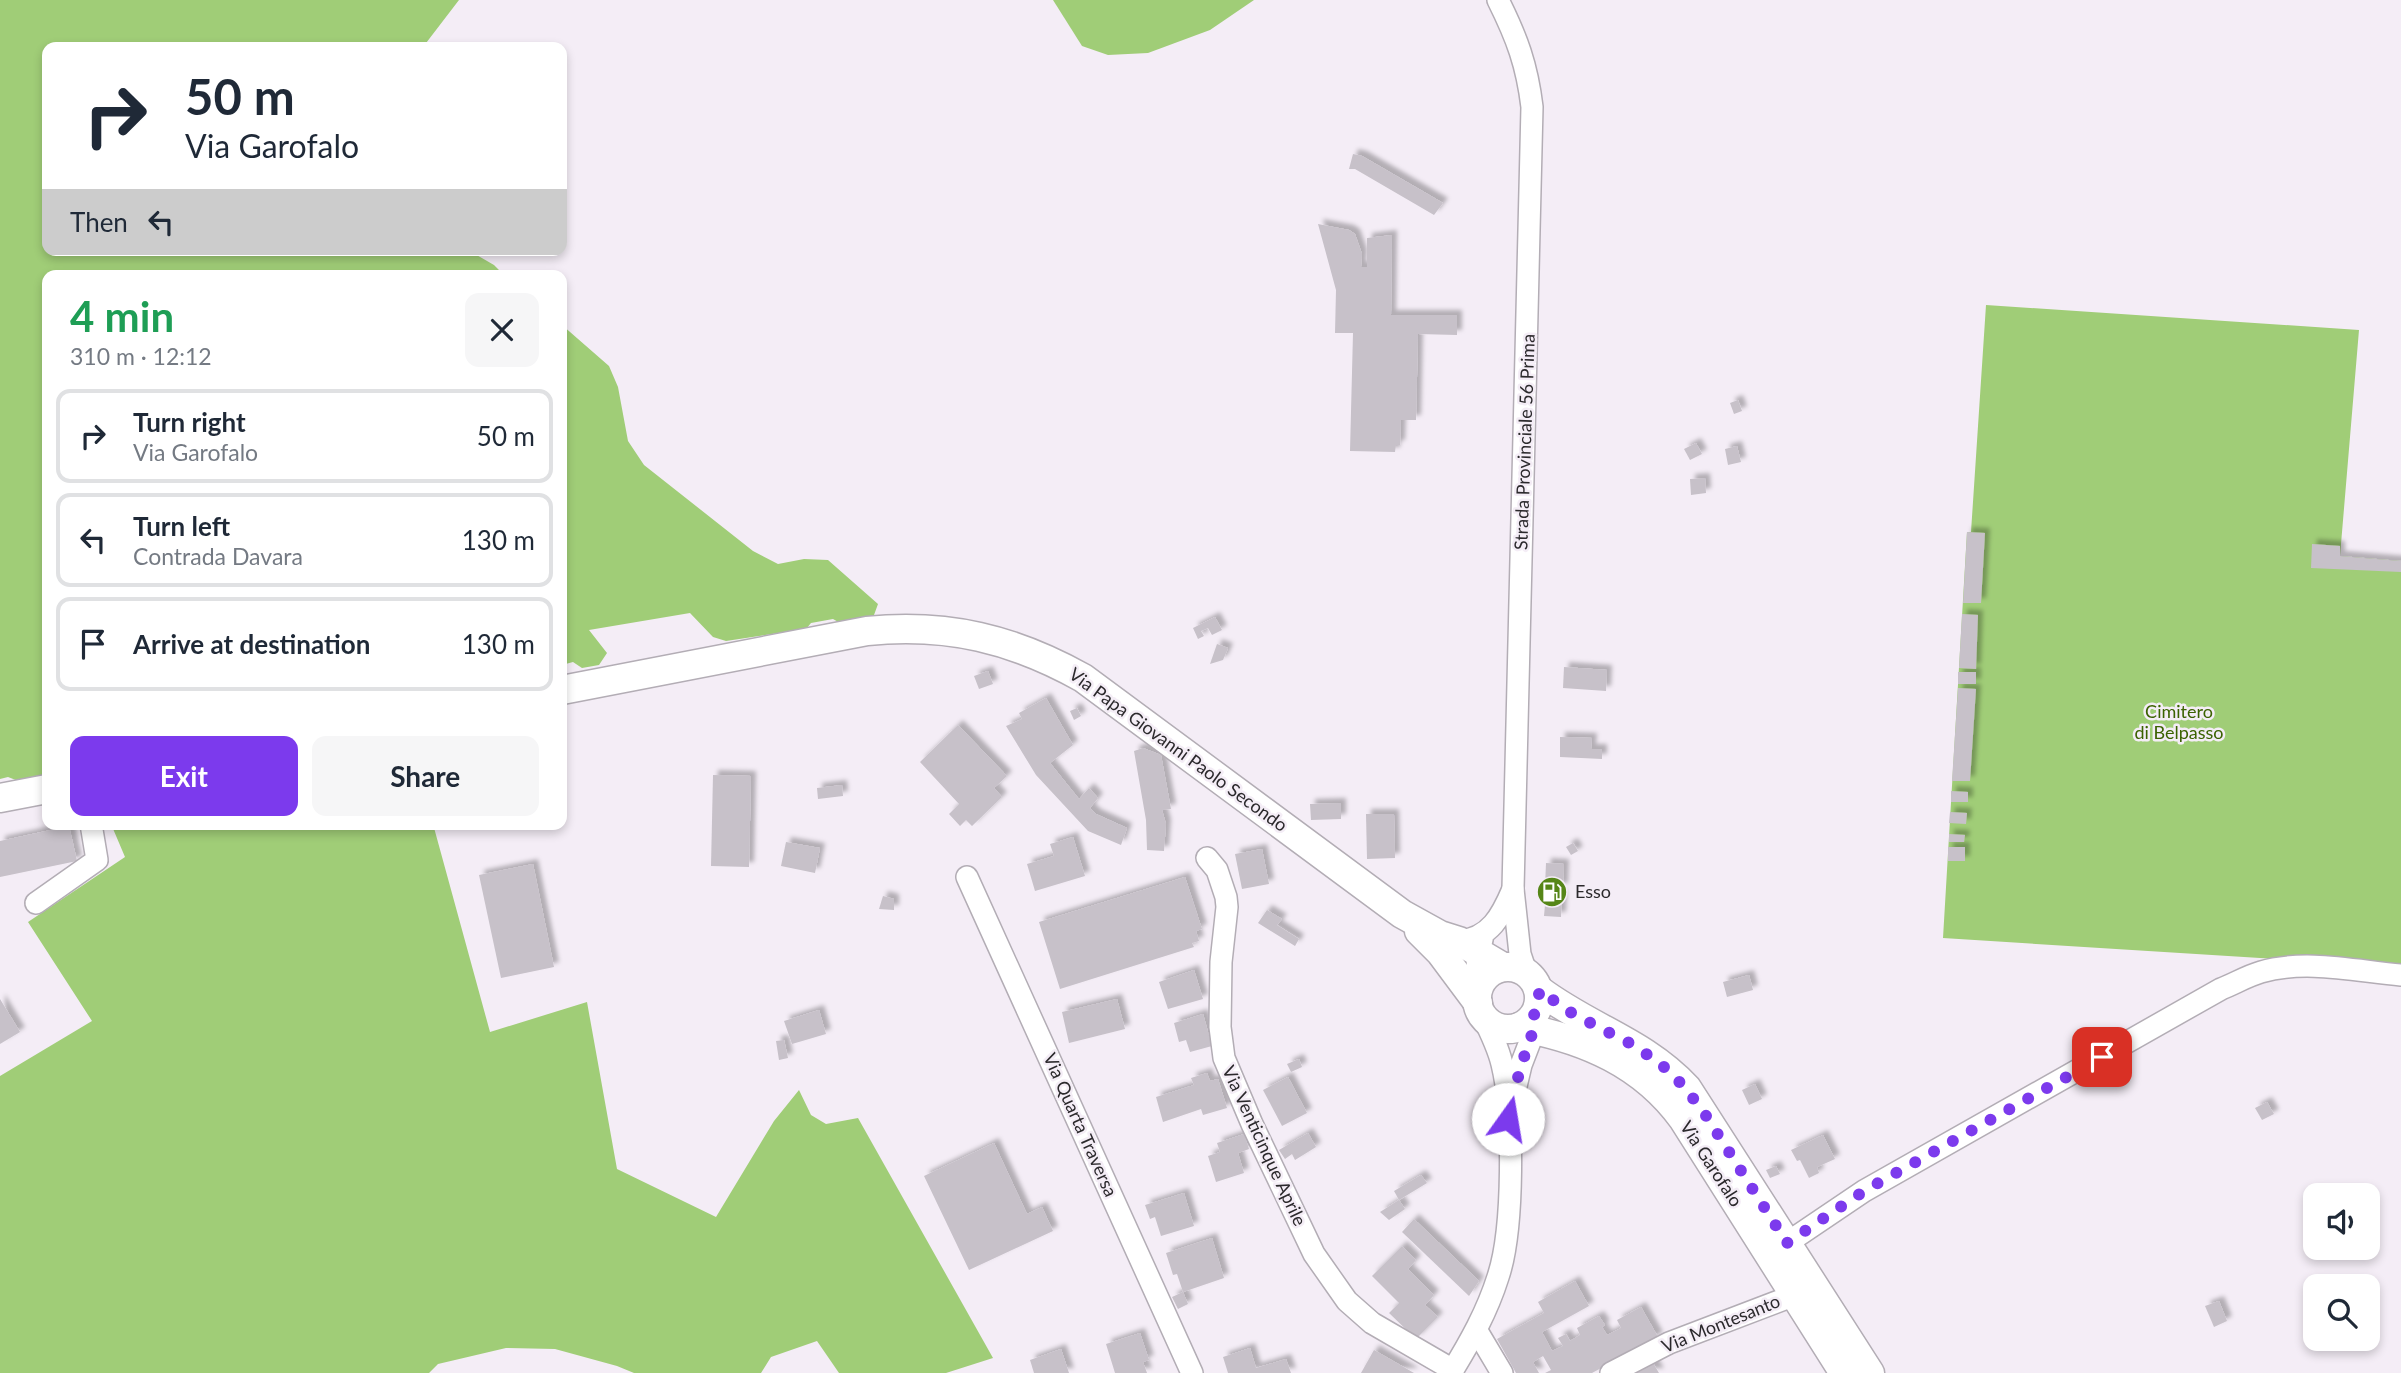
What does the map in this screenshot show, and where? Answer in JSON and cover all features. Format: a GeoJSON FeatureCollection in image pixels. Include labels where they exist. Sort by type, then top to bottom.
{"type":"FeatureCollection","features":[{"type":"Feature","properties":{"kind":"main road","name":"Via Papa Giovanni Paolo Secondo"},"geometry":{"type":"LineString","coordinates":[[567,689],[867,631],[903,628],[972,634],[1046,658],[1083,678],[1402,914]]}},
{"type":"Feature","properties":{"kind":"main road"},"geometry":{"type":"LineString","coordinates":[[0,798],[42,790]]}},
{"type":"Feature","properties":{"kind":"main road"},"geometry":{"type":"LineString","coordinates":[[1402,914],[1440,935],[1474,943],[1526,1000]]}},
{"type":"Feature","properties":{"kind":"main road"},"geometry":{"type":"LineString","coordinates":[[1402,914],[1440,952],[1499,1027],[1526,1000]]}},
{"type":"Feature","properties":{"kind":"main road"},"geometry":{"type":"LineString","coordinates":[[1479,1003],[1483,980],[1492,971],[1526,1000]]}},
{"type":"Feature","properties":{"kind":"main road","name":"Via Garofalo"},"geometry":{"type":"LineString","coordinates":[[1526,1000],[1570,1038],[1630,1067],[1658,1088],[1670,1102],[1844,1373]]}},
{"type":"Feature","properties":{"kind":"main road","name":"Via Garofalo"},"geometry":{"type":"LineString","coordinates":[[1526,1000],[1573,1014],[1637,1047],[1672,1073],[1701,1108],[1870,1373]]}},
{"type":"Feature","properties":{"kind":"street","name":"Strada Provinciale 56 Prima"},"geometry":{"type":"LineString","coordinates":[[1498,0],[1516,38],[1528,74],[1532,107],[1513,890],[1526,1000]]}},
{"type":"Feature","properties":{"kind":"street"},"geometry":{"type":"LineString","coordinates":[[36,903],[97,860],[92,830]]}},
{"type":"Feature","properties":{"kind":"street","name":"Via Venticinque Aprile"},"geometry":{"type":"LineString","coordinates":[[1207,858],[1217,870],[1226,897],[1220,1014],[1224,1058],[1302,1230],[1314,1254],[1347,1301],[1372,1323],[1452,1372]]}},
{"type":"Feature","properties":{"kind":"street","name":"Via Quarta Traversa"},"geometry":{"type":"LineString","coordinates":[[967,877],[1192,1373]]}},
{"type":"Feature","properties":{"kind":"street"},"geometry":{"type":"LineString","coordinates":[[1452,1372],[1477,1331],[1499,1276],[1506,1246],[1510,1193],[1503,1066],[1479,1003],[1474,943],[1504,910],[1513,890]]}},
{"type":"Feature","properties":{"kind":"street"},"geometry":{"type":"LineString","coordinates":[[1787,1243],[1864,1191],[2221,989],[2260,972],[2315,967],[2401,975]]}},
{"type":"Feature","properties":{"kind":"street"},"geometry":{"type":"LineString","coordinates":[[1508,1119],[1521,1065],[1526,1000]]}},
{"type":"Feature","properties":{"kind":"street"},"geometry":{"type":"LineString","coordinates":[[1521,1065],[1534,1051],[1570,1038]]}},
{"type":"Feature","properties":{"kind":"street","name":"Via Montesanto"},"geometry":{"type":"LineString","coordinates":[[1611,1373],[1669,1343],[1795,1295]]}},
{"type":"Feature","properties":{"kind":"street"},"geometry":{"type":"LineString","coordinates":[[1477,1331],[1502,1373]]}},
{"type":"Feature","properties":{"kind":"green space"},"geometry":{"type":"Polygon","coordinates":[[[0,0],[459,0],[427,42],[42,42],[42,256],[478,256],[499,270],[42,270],[42,778],[21,782],[8,777],[0,779],[0,0]]]}},
{"type":"Feature","properties":{"kind":"green space"},"geometry":{"type":"Polygon","coordinates":[[[1053,0],[1254,0],[1210,30],[1148,53],[1108,55],[1082,46],[1053,0]]]}},
{"type":"Feature","properties":{"kind":"green space","name":"Cimitero di Belpasso"},"geometry":{"type":"Polygon","coordinates":[[[1986,305],[2359,330],[2340,556],[2401,561],[2401,967],[1943,938],[1967,532],[1971,532],[1986,305]]]}},
{"type":"Feature","properties":{"kind":"green space"},"geometry":{"type":"Polygon","coordinates":[[[567,329],[609,366],[618,387],[628,441],[644,465],[753,551],[778,564],[804,559],[828,560],[878,604],[874,615],[867,620],[840,623],[833,619],[811,623],[806,629],[726,641],[713,637],[690,613],[589,630],[607,653],[599,665],[582,668],[573,662],[567,664],[567,329]]]}},
{"type":"Feature","properties":{"kind":"green space"},"geometry":{"type":"Polygon","coordinates":[[[114,830],[435,830],[490,1032],[587,1002],[617,1169],[716,1217],[774,1121],[799,1090],[811,1115],[826,1124],[858,1118],[993,1358],[946,1373],[839,1373],[817,1341],[771,1357],[761,1373],[634,1373],[555,1349],[506,1348],[438,1364],[429,1373],[0,1373],[0,1076],[92,1021],[28,922],[125,857],[114,830]]]}},
{"type":"Feature","properties":{"kind":"building"},"geometry":{"type":"Polygon","coordinates":[[[1353,154],[1362,156],[1443,203],[1434,215],[1355,169],[1349,169],[1353,154]]]}},
{"type":"Feature","properties":{"kind":"building"},"geometry":{"type":"Polygon","coordinates":[[[1318,224],[1349,230],[1355,234],[1362,254],[1361,267],[1367,267],[1367,238],[1392,235],[1391,315],[1457,315],[1457,335],[1418,334],[1416,420],[1401,420],[1400,445],[1396,445],[1395,452],[1350,451],[1353,333],[1335,333],[1336,290],[1318,224]]]}},
{"type":"Feature","properties":{"kind":"building"},"geometry":{"type":"Polygon","coordinates":[[[1738,400],[1742,411],[1734,414],[1730,403],[1738,400]]]}},
{"type":"Feature","properties":{"kind":"building"},"geometry":{"type":"Polygon","coordinates":[[[1696,443],[1702,454],[1690,460],[1684,449],[1696,443]]]}},
{"type":"Feature","properties":{"kind":"building"},"geometry":{"type":"Polygon","coordinates":[[[1737,446],[1741,462],[1728,465],[1725,449],[1737,446]]]}},
{"type":"Feature","properties":{"kind":"building"},"geometry":{"type":"Polygon","coordinates":[[[1705,478],[1706,493],[1691,495],[1690,479],[1705,478]]]}},
{"type":"Feature","properties":{"kind":"building"},"geometry":{"type":"Polygon","coordinates":[[[1967,532],[1985,533],[1981,603],[1963,603],[1967,532]]]}},
{"type":"Feature","properties":{"kind":"building"},"geometry":{"type":"Polygon","coordinates":[[[2312,544],[2340,546],[2340,556],[2401,561],[2401,572],[2311,568],[2312,544]]]}},
{"type":"Feature","properties":{"kind":"building"},"geometry":{"type":"Polygon","coordinates":[[[1962,614],[1978,615],[1976,669],[1959,668],[1962,614]]]}},
{"type":"Feature","properties":{"kind":"building"},"geometry":{"type":"Polygon","coordinates":[[[1215,617],[1222,630],[1212,635],[1208,628],[1201,631],[1204,636],[1198,639],[1193,628],[1215,617]]]}},
{"type":"Feature","properties":{"kind":"building"},"geometry":{"type":"Polygon","coordinates":[[[1217,644],[1228,648],[1223,660],[1210,664],[1217,644]]]}},
{"type":"Feature","properties":{"kind":"building"},"geometry":{"type":"Polygon","coordinates":[[[1564,667],[1607,670],[1606,691],[1563,688],[1564,667]]]}},
{"type":"Feature","properties":{"kind":"building"},"geometry":{"type":"Polygon","coordinates":[[[988,671],[993,684],[979,689],[974,676],[988,671]]]}},
{"type":"Feature","properties":{"kind":"building"},"geometry":{"type":"Polygon","coordinates":[[[1958,672],[1976,672],[1976,684],[1958,684],[1958,672]]]}},
{"type":"Feature","properties":{"kind":"building"},"geometry":{"type":"Polygon","coordinates":[[[1958,688],[1976,689],[1970,781],[1952,781],[1958,688]]]}},
{"type":"Feature","properties":{"kind":"building"},"geometry":{"type":"Polygon","coordinates":[[[1046,698],[1073,745],[1050,763],[1079,799],[1089,788],[1098,798],[1090,808],[1096,814],[1127,828],[1121,845],[1088,831],[1036,775],[1006,726],[1022,719],[1019,713],[1046,698]]]}},
{"type":"Feature","properties":{"kind":"building"},"geometry":{"type":"Polygon","coordinates":[[[1077,708],[1081,716],[1074,720],[1070,711],[1077,708]]]}},
{"type":"Feature","properties":{"kind":"building"},"geometry":{"type":"Polygon","coordinates":[[[958,725],[1007,776],[994,788],[1002,797],[972,826],[966,820],[960,826],[949,814],[959,804],[920,762],[958,725]]]}},
{"type":"Feature","properties":{"kind":"building"},"geometry":{"type":"Polygon","coordinates":[[[1560,737],[1592,738],[1591,749],[1602,749],[1602,759],[1560,757],[1560,737]]]}},
{"type":"Feature","properties":{"kind":"building"},"geometry":{"type":"Polygon","coordinates":[[[1143,748],[1161,755],[1171,809],[1162,810],[1166,824],[1164,851],[1147,850],[1146,820],[1134,751],[1143,748]]]}},
{"type":"Feature","properties":{"kind":"building"},"geometry":{"type":"Polygon","coordinates":[[[713,775],[751,776],[749,867],[711,866],[713,775]]]}},
{"type":"Feature","properties":{"kind":"building"},"geometry":{"type":"Polygon","coordinates":[[[842,785],[843,796],[818,799],[817,788],[842,785]]]}},
{"type":"Feature","properties":{"kind":"building"},"geometry":{"type":"Polygon","coordinates":[[[1951,791],[1968,792],[1968,802],[1951,802],[1951,791]]]}},
{"type":"Feature","properties":{"kind":"building"},"geometry":{"type":"Polygon","coordinates":[[[1341,803],[1341,819],[1311,820],[1310,804],[1341,803]]]}},
{"type":"Feature","properties":{"kind":"building"},"geometry":{"type":"Polygon","coordinates":[[[1950,812],[1967,813],[1966,824],[1949,823],[1950,812]]]}},
{"type":"Feature","properties":{"kind":"building"},"geometry":{"type":"Polygon","coordinates":[[[1366,814],[1394,814],[1395,858],[1367,859],[1366,814]]]}},
{"type":"Feature","properties":{"kind":"building"},"geometry":{"type":"Polygon","coordinates":[[[51,830],[70,830],[77,861],[0,877],[0,841],[51,830]]]}},
{"type":"Feature","properties":{"kind":"building"},"geometry":{"type":"Polygon","coordinates":[[[1949,834],[1965,835],[1964,842],[1949,842],[1949,834]]]}},
{"type":"Feature","properties":{"kind":"building"},"geometry":{"type":"Polygon","coordinates":[[[1073,837],[1085,876],[1035,891],[1027,864],[1054,856],[1050,844],[1073,837]]]}},
{"type":"Feature","properties":{"kind":"building"},"geometry":{"type":"Polygon","coordinates":[[[786,842],[820,848],[815,873],[781,866],[786,842]]]}},
{"type":"Feature","properties":{"kind":"building"},"geometry":{"type":"Polygon","coordinates":[[[1573,843],[1578,851],[1571,855],[1566,847],[1573,843]]]}},
{"type":"Feature","properties":{"kind":"building"},"geometry":{"type":"Polygon","coordinates":[[[1948,847],[1965,847],[1965,861],[1948,861],[1948,847]]]}},
{"type":"Feature","properties":{"kind":"building"},"geometry":{"type":"Polygon","coordinates":[[[1262,849],[1269,884],[1242,889],[1235,854],[1262,849]]]}},
{"type":"Feature","properties":{"kind":"building"},"geometry":{"type":"Polygon","coordinates":[[[1546,863],[1564,864],[1563,888],[1545,887],[1546,863]]]}},
{"type":"Feature","properties":{"kind":"building"},"geometry":{"type":"Polygon","coordinates":[[[533,864],[554,967],[501,978],[479,875],[533,864]]]}},
{"type":"Feature","properties":{"kind":"building"},"geometry":{"type":"Polygon","coordinates":[[[1185,877],[1202,929],[1196,931],[1199,941],[1192,943],[1194,947],[1060,989],[1039,922],[1185,877]]]}},
{"type":"Feature","properties":{"kind":"building"},"geometry":{"type":"Polygon","coordinates":[[[1546,894],[1562,895],[1561,917],[1544,916],[1546,894]]]}},
{"type":"Feature","properties":{"kind":"building"},"geometry":{"type":"Polygon","coordinates":[[[883,896],[894,899],[894,910],[879,909],[883,896]]]}},
{"type":"Feature","properties":{"kind":"building"},"geometry":{"type":"Polygon","coordinates":[[[1267,910],[1282,919],[1277,925],[1299,939],[1295,946],[1258,923],[1267,910]]]}},
{"type":"Feature","properties":{"kind":"building"},"geometry":{"type":"Polygon","coordinates":[[[1194,970],[1203,999],[1168,1009],[1159,982],[1194,970]]]}},
{"type":"Feature","properties":{"kind":"building"},"geometry":{"type":"Polygon","coordinates":[[[1749,975],[1753,990],[1727,997],[1723,982],[1749,975]]]}},
{"type":"Feature","properties":{"kind":"building"},"geometry":{"type":"Polygon","coordinates":[[[0,999],[20,1032],[0,1044],[0,999]]]}},
{"type":"Feature","properties":{"kind":"building"},"geometry":{"type":"Polygon","coordinates":[[[1117,999],[1125,1029],[1069,1043],[1062,1012],[1117,999]]]}},
{"type":"Feature","properties":{"kind":"building"},"geometry":{"type":"Polygon","coordinates":[[[819,1010],[826,1034],[792,1044],[784,1021],[819,1010]]]}},
{"type":"Feature","properties":{"kind":"building"},"geometry":{"type":"Polygon","coordinates":[[[1203,1014],[1212,1046],[1190,1052],[1186,1040],[1179,1042],[1174,1023],[1203,1014]]]}},
{"type":"Feature","properties":{"kind":"building"},"geometry":{"type":"Polygon","coordinates":[[[784,1040],[788,1058],[779,1060],[776,1041],[784,1040]]]}},
{"type":"Feature","properties":{"kind":"building"},"geometry":{"type":"Polygon","coordinates":[[[1299,1059],[1302,1067],[1291,1072],[1287,1064],[1299,1059]]]}},
{"type":"Feature","properties":{"kind":"building"},"geometry":{"type":"Polygon","coordinates":[[[1207,1073],[1210,1081],[1218,1079],[1227,1108],[1203,1115],[1201,1109],[1163,1122],[1156,1097],[1194,1085],[1191,1078],[1207,1073]]]}},
{"type":"Feature","properties":{"kind":"building"},"geometry":{"type":"Polygon","coordinates":[[[1288,1077],[1307,1113],[1282,1126],[1263,1090],[1288,1077]]]}},
{"type":"Feature","properties":{"kind":"building"},"geometry":{"type":"Polygon","coordinates":[[[1755,1084],[1762,1099],[1749,1105],[1742,1090],[1755,1084]]]}},
{"type":"Feature","properties":{"kind":"building"},"geometry":{"type":"Polygon","coordinates":[[[2267,1102],[2274,1114],[2262,1120],[2255,1108],[2267,1102]]]}},
{"type":"Feature","properties":{"kind":"building"},"geometry":{"type":"Polygon","coordinates":[[[1308,1133],[1316,1147],[1295,1160],[1292,1154],[1285,1159],[1279,1150],[1308,1133]]]}},
{"type":"Feature","properties":{"kind":"building"},"geometry":{"type":"Polygon","coordinates":[[[1244,1134],[1249,1149],[1238,1153],[1244,1173],[1216,1182],[1208,1156],[1220,1152],[1217,1143],[1244,1134]]]}},
{"type":"Feature","properties":{"kind":"building"},"geometry":{"type":"Polygon","coordinates":[[[1823,1135],[1835,1159],[1817,1167],[1819,1173],[1809,1178],[1800,1160],[1797,1161],[1791,1150],[1823,1135]]]}},
{"type":"Feature","properties":{"kind":"building"},"geometry":{"type":"Polygon","coordinates":[[[994,1143],[1027,1214],[1042,1207],[1053,1231],[969,1270],[924,1176],[994,1143]]]}},
{"type":"Feature","properties":{"kind":"building"},"geometry":{"type":"Polygon","coordinates":[[[1776,1166],[1780,1174],[1770,1178],[1766,1170],[1776,1166]]]}},
{"type":"Feature","properties":{"kind":"building"},"geometry":{"type":"Polygon","coordinates":[[[1421,1175],[1427,1183],[1399,1200],[1394,1191],[1421,1175]]]}},
{"type":"Feature","properties":{"kind":"building"},"geometry":{"type":"Polygon","coordinates":[[[1184,1193],[1194,1226],[1161,1236],[1155,1217],[1150,1219],[1145,1205],[1184,1193]]]}},
{"type":"Feature","properties":{"kind":"building"},"geometry":{"type":"Polygon","coordinates":[[[1399,1200],[1405,1209],[1389,1220],[1380,1212],[1399,1200]]]}},
{"type":"Feature","properties":{"kind":"building"},"geometry":{"type":"Polygon","coordinates":[[[1414,1219],[1479,1281],[1469,1296],[1402,1232],[1414,1219]]]}},
{"type":"Feature","properties":{"kind":"building"},"geometry":{"type":"Polygon","coordinates":[[[1212,1238],[1224,1278],[1183,1292],[1177,1274],[1173,1275],[1166,1253],[1212,1238]]]}},
{"type":"Feature","properties":{"kind":"building"},"geometry":{"type":"Polygon","coordinates":[[[1402,1246],[1416,1260],[1408,1269],[1434,1295],[1425,1305],[1438,1317],[1416,1339],[1389,1313],[1399,1303],[1372,1276],[1402,1246]]]}},
{"type":"Feature","properties":{"kind":"building"},"geometry":{"type":"Polygon","coordinates":[[[1575,1281],[1589,1306],[1542,1332],[1552,1351],[1563,1346],[1558,1338],[1566,1334],[1570,1341],[1580,1335],[1577,1328],[1599,1316],[1607,1335],[1621,1328],[1617,1320],[1641,1307],[1658,1337],[1592,1373],[1545,1373],[1551,1370],[1543,1356],[1533,1362],[1539,1373],[1516,1373],[1497,1339],[1544,1313],[1538,1302],[1575,1281]]]}},
{"type":"Feature","properties":{"kind":"building"},"geometry":{"type":"Polygon","coordinates":[[[1183,1292],[1188,1304],[1178,1309],[1172,1297],[1183,1292]]]}},
{"type":"Feature","properties":{"kind":"building"},"geometry":{"type":"Polygon","coordinates":[[[2219,1301],[2227,1321],[2214,1327],[2205,1306],[2219,1301]]]}},
{"type":"Feature","properties":{"kind":"building"},"geometry":{"type":"Polygon","coordinates":[[[1140,1333],[1149,1360],[1143,1362],[1147,1373],[1115,1373],[1106,1344],[1140,1333]]]}},
{"type":"Feature","properties":{"kind":"building"},"geometry":{"type":"Polygon","coordinates":[[[1250,1348],[1256,1368],[1286,1359],[1291,1373],[1228,1373],[1223,1357],[1250,1348]]]}},
{"type":"Feature","properties":{"kind":"building"},"geometry":{"type":"Polygon","coordinates":[[[1061,1349],[1069,1373],[1034,1373],[1030,1360],[1061,1349]]]}},
{"type":"Feature","properties":{"kind":"building"},"geometry":{"type":"Polygon","coordinates":[[[1374,1350],[1414,1373],[1361,1373],[1374,1350]]]}},
{"type":"Feature","properties":{"kind":"building"},"geometry":{"type":"Polygon","coordinates":[[[1653,1363],[1659,1373],[1635,1373],[1653,1363]]]}},
{"type":"Feature","properties":{"kind":"place","name":"Esso"},"geometry":{"type":"Point","coordinates":[1552,892]}},
{"type":"Feature","properties":{"kind":"route"},"geometry":{"type":"LineString","coordinates":[[1508,1119],[1521,1065],[1531,1039],[1539,990],[1573,1014],[1655,1058],[1687,1088],[1787,1243],[1864,1191],[2102,1057]]}}]}
